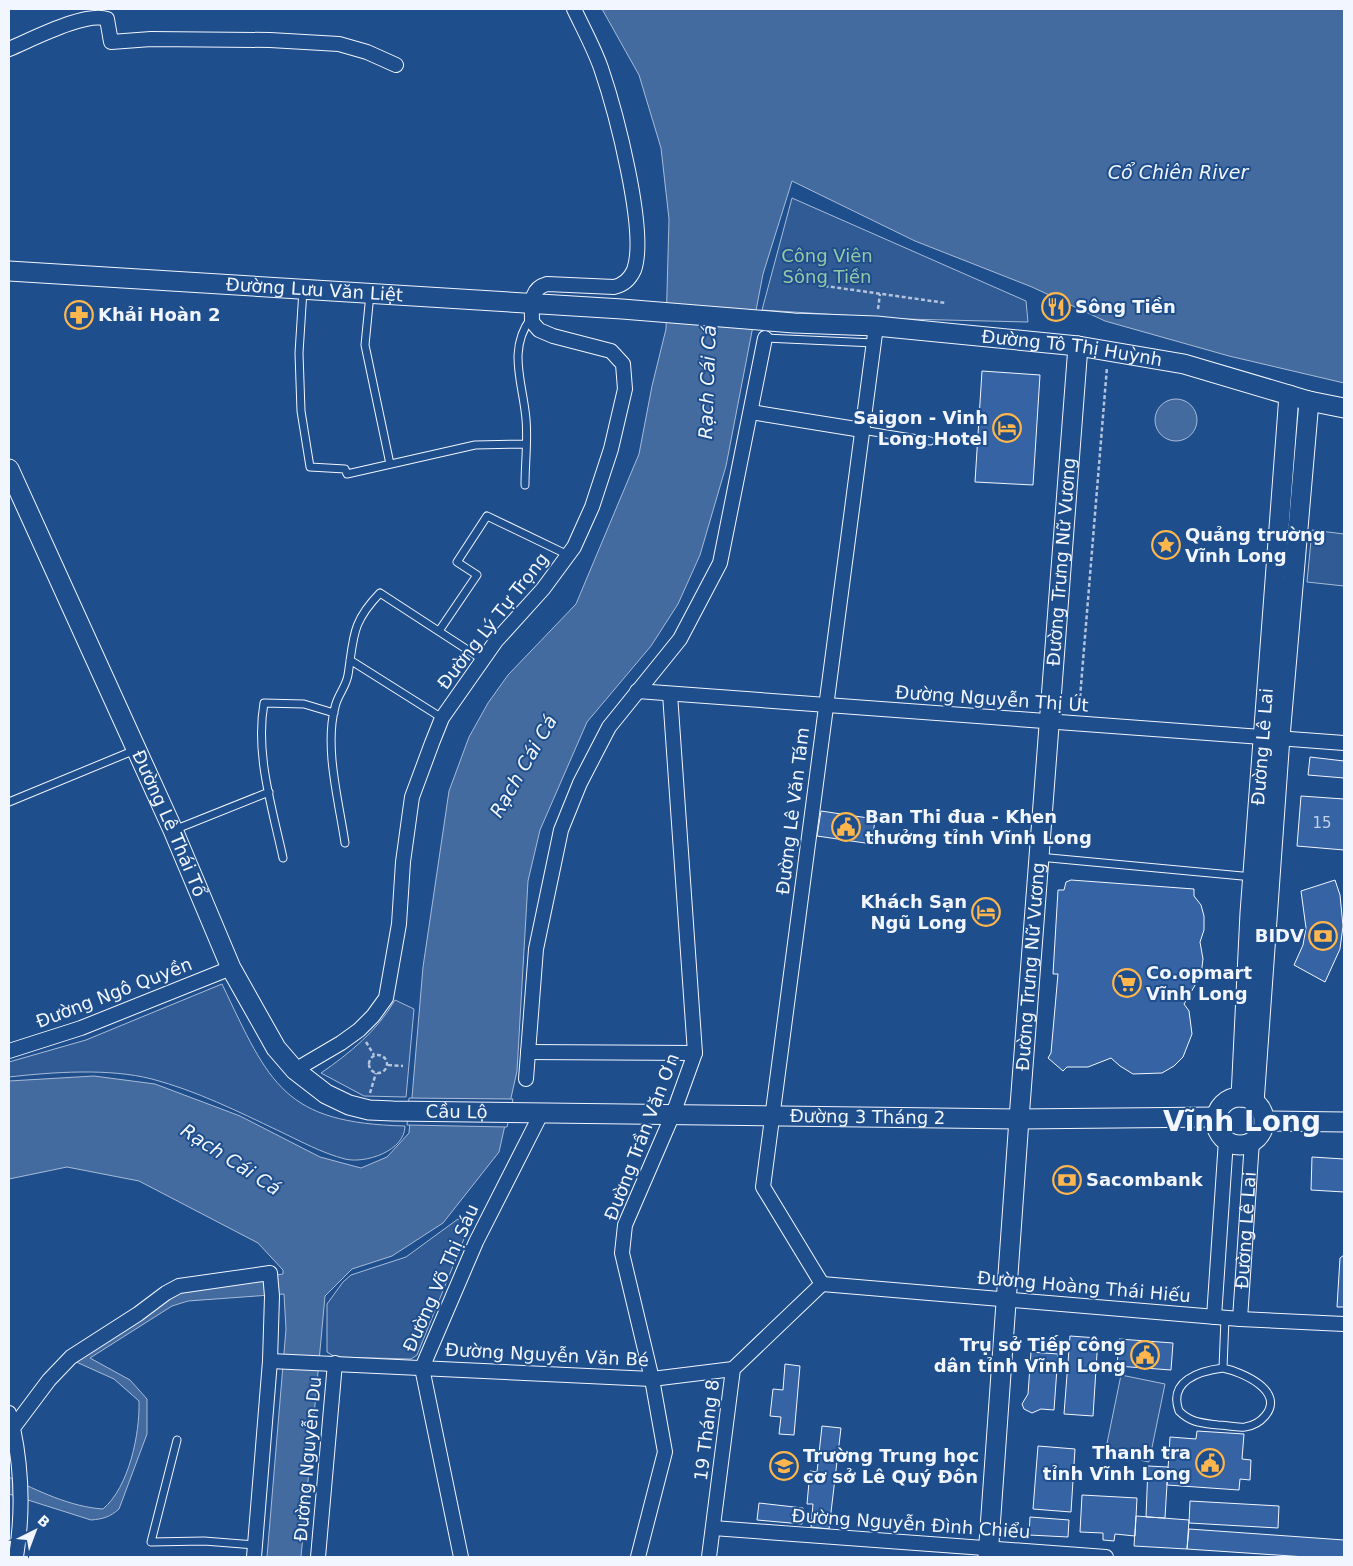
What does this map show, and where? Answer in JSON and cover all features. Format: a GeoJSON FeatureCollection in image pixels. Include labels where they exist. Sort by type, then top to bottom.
{"type":"FeatureCollection","features":[{"type":"Feature","properties":{"kind":"main road","name":"Đường Lưu Văn Liệt"},"geometry":{"type":"LineString","coordinates":[[9,270],[370,294],[532,311],[622,309],[794,323]]}},
{"type":"Feature","properties":{"kind":"main road","name":"Đường Tô Thị Huỳnh"},"geometry":{"type":"LineString","coordinates":[[794,323],[875,335],[1078,346],[1184,364],[1308,401],[1344,408]]}},
{"type":"Feature","properties":{"kind":"main road","name":"Đường Trưng Nữ Vương"},"geometry":{"type":"LineString","coordinates":[[989,1553],[1019,1119],[1078,346]]}},
{"type":"Feature","properties":{"kind":"main road","name":"Đường Lê Lai"},"geometry":{"type":"LineString","coordinates":[[1247,1100],[1271,736],[1289,395]]}},
{"type":"Feature","properties":{"kind":"main road","name":"Đường Lê Lai"},"geometry":{"type":"LineString","coordinates":[[1247,1100],[1254,878],[1308,401]]}},
{"type":"Feature","properties":{"kind":"main road","name":"Đường Lê Thái Tổ"},"geometry":{"type":"LineString","coordinates":[[9,469],[14,492],[173,830],[231,968],[276,1048],[295,1070],[326,1094],[349,1105],[393,1111]]}},
{"type":"Feature","properties":{"kind":"main road"},"geometry":{"type":"LineString","coordinates":[[1230,1099],[1247,1100],[1262,1113],[1264,1121],[1262,1129],[1252,1141],[1236,1144],[1226,1140],[1218,1132],[1216,1117],[1223,1104],[1230,1099]]}},
{"type":"Feature","properties":{"kind":"main road","name":"Cầu Lộ"},"geometry":{"type":"LineString","coordinates":[[393,1111],[519,1112]]}},
{"type":"Feature","properties":{"kind":"main road","name":"Đường 3 Tháng 2"},"geometry":{"type":"LineString","coordinates":[[519,1112],[1019,1119],[1216,1117]]}},
{"type":"Feature","properties":{"kind":"main road"},"geometry":{"type":"LineString","coordinates":[[1264,1121],[1344,1122]]}},
{"type":"Feature","properties":{"kind":"street"},"geometry":{"type":"LineString","coordinates":[[532,311],[534,292],[538,286],[547,284],[614,287],[623,285],[633,272],[638,252],[631,187],[617,121],[600,66],[574,9]]}},
{"type":"Feature","properties":{"kind":"street"},"geometry":{"type":"LineString","coordinates":[[9,49],[75,22],[99,16],[107,19],[111,42],[151,39],[270,40],[339,44],[367,52],[396,65]]}},
{"type":"Feature","properties":{"kind":"street","name":"Đường Lý Tự Trọng"},"geometry":{"type":"LineString","coordinates":[[295,1070],[359,1030],[373,1016],[386,998],[400,924],[403,862],[412,798],[442,718],[483,660],[574,547],[592,507],[611,448],[625,389],[623,364],[611,351],[600,346],[571,342],[539,330],[532,322],[532,311]]}},
{"type":"Feature","properties":{"kind":"street","name":"Đường Lê Văn Tám"},"geometry":{"type":"LineString","coordinates":[[822,1284],[763,1187],[875,335]]}},
{"type":"Feature","properties":{"kind":"street"},"geometry":{"type":"LineString","coordinates":[[526,1079],[536,949],[562,830],[595,750],[609,727],[680,638],[720,563],[765,338]]}},
{"type":"Feature","properties":{"kind":"street"},"geometry":{"type":"LineString","coordinates":[[751,412],[862,430]]}},
{"type":"Feature","properties":{"kind":"street","name":"Đường Nguyễn Thị Út"},"geometry":{"type":"LineString","coordinates":[[637,691],[1344,742]]}},
{"type":"Feature","properties":{"kind":"street","name":"Đường Trần Văn Ơn"},"geometry":{"type":"LineString","coordinates":[[638,1557],[665,1452],[652,1379],[622,1253],[626,1225],[673,1114],[694,1053],[670,694]]}},
{"type":"Feature","properties":{"kind":"street","name":"Đường Ngô Quyền"},"geometry":{"type":"LineString","coordinates":[[9,1051],[80,1028],[231,968]]}},
{"type":"Feature","properties":{"kind":"street"},"geometry":{"type":"LineString","coordinates":[[528,1052],[694,1053]]}},
{"type":"Feature","properties":{"kind":"street","name":"Đường Võ Thị Sáu"},"geometry":{"type":"LineString","coordinates":[[461,1557],[422,1368],[476,1242],[542,1112]]}},
{"type":"Feature","properties":{"kind":"street","name":"Đường Lê Lai"},"geometry":{"type":"LineString","coordinates":[[1219,1317],[1226,1140]]}},
{"type":"Feature","properties":{"kind":"street","name":"Đường Lê Lai"},"geometry":{"type":"LineString","coordinates":[[1240,1319],[1252,1141]]}},
{"type":"Feature","properties":{"kind":"street"},"geometry":{"type":"LineString","coordinates":[[13,1428],[49,1380],[71,1357],[166,1293],[179,1286],[270,1273],[275,1361],[255,1551]]}},
{"type":"Feature","properties":{"kind":"street","name":"Đường Hoàng Thái Hiếu"},"geometry":{"type":"LineString","coordinates":[[822,1284],[1240,1319],[1344,1324]]}},
{"type":"Feature","properties":{"kind":"street","name":"19 Tháng 8"},"geometry":{"type":"LineString","coordinates":[[709,1557],[733,1369],[822,1284]]}},
{"type":"Feature","properties":{"kind":"street","name":"Đường Nguyễn Văn Bé"},"geometry":{"type":"LineString","coordinates":[[275,1361],[652,1379],[733,1369]]}},
{"type":"Feature","properties":{"kind":"street","name":"Đường Nguyễn Du"},"geometry":{"type":"LineString","coordinates":[[318,1557],[332,1363]]}},
{"type":"Feature","properties":{"kind":"street"},"geometry":{"type":"LineString","coordinates":[[9,1413],[13,1428],[20,1500],[14,1532],[16,1557]]}},
{"type":"Feature","properties":{"kind":"street","name":"Đường Nguyễn Đình Chiểu"},"geometry":{"type":"LineString","coordinates":[[713,1528],[989,1553],[1106,1557]]}},
{"type":"Feature","properties":{"kind":"lane"},"geometry":{"type":"LineString","coordinates":[[303,289],[299,353],[300,411],[310,467],[345,469],[348,474],[475,445],[526,444]]}},
{"type":"Feature","properties":{"kind":"lane"},"geometry":{"type":"LineString","coordinates":[[370,294],[366,345],[390,464]]}},
{"type":"Feature","properties":{"kind":"lane"},"geometry":{"type":"LineString","coordinates":[[525,484],[526,419],[517,365],[518,346],[523,329],[532,311]]}},
{"type":"Feature","properties":{"kind":"lane"},"geometry":{"type":"LineString","coordinates":[[765,338],[875,335]]}},
{"type":"Feature","properties":{"kind":"lane"},"geometry":{"type":"LineString","coordinates":[[862,430],[930,441]]}},
{"type":"Feature","properties":{"kind":"lane"},"geometry":{"type":"LineString","coordinates":[[439,631],[477,575],[457,562],[487,516],[568,555]]}},
{"type":"Feature","properties":{"kind":"lane"},"geometry":{"type":"LineString","coordinates":[[345,843],[331,738],[334,706],[348,678],[353,634],[367,607],[380,593],[483,660]]}},
{"type":"Feature","properties":{"kind":"lane"},"geometry":{"type":"LineString","coordinates":[[350,660],[442,718]]}},
{"type":"Feature","properties":{"kind":"lane"},"geometry":{"type":"LineString","coordinates":[[283,858],[262,755],[260,727],[264,702],[304,704],[334,713]]}},
{"type":"Feature","properties":{"kind":"lane"},"geometry":{"type":"LineString","coordinates":[[9,802],[135,750]]}},
{"type":"Feature","properties":{"kind":"lane"},"geometry":{"type":"LineString","coordinates":[[173,830],[270,792]]}},
{"type":"Feature","properties":{"kind":"lane"},"geometry":{"type":"LineString","coordinates":[[1039,857],[1254,878]]}},
{"type":"Feature","properties":{"kind":"lane"},"geometry":{"type":"LineString","coordinates":[[1219,1317],[1223,1368]]}},
{"type":"Feature","properties":{"kind":"lane"},"geometry":{"type":"LineString","coordinates":[[1223,1368],[1240,1371],[1256,1382],[1268,1394],[1269,1410],[1256,1424],[1245,1427],[1195,1423],[1179,1411],[1176,1396],[1180,1386],[1203,1371],[1223,1368]]}},
{"type":"Feature","properties":{"kind":"lane"},"geometry":{"type":"LineString","coordinates":[[177,1440],[151,1542],[204,1541],[255,1551]]}},
{"type":"Feature","properties":{"kind":"path"},"geometry":{"type":"LineString","coordinates":[[818,285],[946,303]]}},
{"type":"Feature","properties":{"kind":"path"},"geometry":{"type":"LineString","coordinates":[[1081,724],[1079,710],[1109,351]]}},
{"type":"Feature","properties":{"kind":"path"},"geometry":{"type":"LineString","coordinates":[[376,1073],[371,1069],[369,1063],[374,1055],[384,1056],[388,1065]]}},
{"type":"Feature","properties":{"kind":"path"},"geometry":{"type":"LineString","coordinates":[[388,1065],[403,1066]]}},
{"type":"Feature","properties":{"kind":"path"},"geometry":{"type":"LineString","coordinates":[[376,1073],[384,1071],[388,1065]]}},
{"type":"Feature","properties":{"kind":"path"},"geometry":{"type":"LineString","coordinates":[[370,1094],[376,1073]]}},
{"type":"Feature","properties":{"kind":"green space","name":"Công Viên Sông Tiền"},"geometry":{"type":"Polygon","coordinates":[[[792,198],[1026,301],[1028,322],[904,319],[762,310],[792,198]]]}},
{"type":"Feature","properties":{"kind":"green space"},"geometry":{"type":"Polygon","coordinates":[[[1312,530],[1344,534],[1344,586],[1307,582],[1312,530]]]}},
{"type":"Feature","properties":{"kind":"green space"},"geometry":{"type":"Polygon","coordinates":[[[222,984],[254,1048],[269,1073],[286,1092],[307,1106],[332,1117],[364,1123],[405,1126],[403,1135],[398,1142],[391,1149],[373,1157],[353,1160],[345,1159],[328,1154],[201,1095],[152,1079],[99,1072],[9,1077],[9,1062],[86,1040],[222,984]]]}},
{"type":"Feature","properties":{"kind":"green space"},"geometry":{"type":"Polygon","coordinates":[[[395,1000],[414,1009],[406,1097],[364,1096],[321,1073],[362,1041],[380,1022],[395,1000]]]}},
{"type":"Feature","properties":{"kind":"green space"},"geometry":{"type":"Polygon","coordinates":[[[458,1219],[470,1224],[417,1355],[411,1359],[335,1357],[327,1352],[327,1304],[343,1282],[351,1275],[406,1257],[458,1219]]]}},
{"type":"Feature","properties":{"kind":"green space"},"geometry":{"type":"Polygon","coordinates":[[[1121,1375],[1165,1384],[1149,1462],[1105,1453],[1121,1375]]]}},
{"type":"Feature","properties":{"kind":"water"},"geometry":{"type":"Polygon","coordinates":[[[602,9],[1344,9],[1344,383],[1229,356],[1105,321],[1032,287],[915,241],[792,181],[763,274],[726,466],[700,555],[678,604],[651,646],[587,722],[540,830],[528,881],[517,1071],[499,1152],[443,1223],[392,1256],[352,1269],[325,1296],[301,1557],[267,1557],[286,1329],[284,1294],[188,1301],[172,1306],[90,1358],[130,1380],[147,1399],[147,1434],[119,1509],[116,1512],[106,1517],[91,1520],[9,1494],[9,1477],[67,1502],[103,1509],[120,1487],[131,1459],[135,1444],[139,1401],[114,1379],[74,1361],[175,1290],[283,1274],[283,1270],[258,1243],[139,1181],[67,1167],[9,1179],[9,1081],[94,1076],[155,1084],[240,1116],[320,1157],[361,1168],[387,1157],[409,1133],[423,967],[449,791],[469,737],[488,703],[508,675],[576,604],[639,454],[652,386],[666,329],[669,219],[661,148],[639,75],[602,9]]]}},
{"type":"Feature","properties":{"kind":"water"},"geometry":{"type":"Polygon","coordinates":[[[1172,399],[1180,399],[1191,405],[1197,420],[1191,435],[1180,441],[1172,441],[1161,435],[1155,424],[1155,416],[1161,405],[1172,399]]]}},
{"type":"Feature","properties":{"kind":"pier"},"geometry":{"type":"Polygon","coordinates":[[[409,1098],[513,1099],[507,1127],[407,1125],[409,1098]]]}},
{"type":"Feature","properties":{"kind":"building","name":"Saigon - Vinh Long Hotel"},"geometry":{"type":"Polygon","coordinates":[[[982,371],[1040,375],[1033,485],[975,482],[982,371]]]}},
{"type":"Feature","properties":{"kind":"building"},"geometry":{"type":"Polygon","coordinates":[[[1310,757],[1344,761],[1344,778],[1308,775],[1310,757]]]}},
{"type":"Feature","properties":{"kind":"building"},"geometry":{"type":"Polygon","coordinates":[[[1301,796],[1344,799],[1344,850],[1297,846],[1301,796]]]}},
{"type":"Feature","properties":{"kind":"building","name":"Ban Thi đua - Khen thưởng tỉnh Vĩnh Long"},"geometry":{"type":"Polygon","coordinates":[[[821,811],[875,819],[872,844],[817,836],[821,811]]]}},
{"type":"Feature","properties":{"kind":"building","name":"Co.opmart Vĩnh Long"},"geometry":{"type":"Polygon","coordinates":[[[1071,880],[1194,889],[1194,896],[1201,905],[1204,916],[1204,930],[1200,942],[1203,959],[1201,975],[1184,1004],[1189,1011],[1192,1034],[1183,1057],[1174,1066],[1162,1073],[1133,1074],[1111,1058],[1088,1067],[1067,1067],[1063,1071],[1048,1058],[1051,1053],[1058,974],[1053,974],[1058,890],[1064,890],[1066,882],[1071,880]]]}},
{"type":"Feature","properties":{"kind":"building","name":"BIDV"},"geometry":{"type":"Polygon","coordinates":[[[1335,880],[1340,895],[1343,926],[1340,949],[1325,982],[1294,965],[1303,945],[1306,928],[1301,891],[1335,880]]]}},
{"type":"Feature","properties":{"kind":"building"},"geometry":{"type":"Polygon","coordinates":[[[1312,1157],[1344,1159],[1344,1192],[1311,1190],[1312,1157]]]}},
{"type":"Feature","properties":{"kind":"building"},"geometry":{"type":"Polygon","coordinates":[[[1344,1255],[1344,1307],[1337,1307],[1340,1258],[1344,1255]]]}},
{"type":"Feature","properties":{"kind":"building"},"geometry":{"type":"Polygon","coordinates":[[[1070,1336],[1098,1338],[1093,1416],[1064,1414],[1070,1336]]]}},
{"type":"Feature","properties":{"kind":"building","name":"Trụ sở Tiếp công dân tỉnh Vĩnh Long"},"geometry":{"type":"Polygon","coordinates":[[[1119,1339],[1173,1343],[1171,1370],[1117,1366],[1119,1339]]]}},
{"type":"Feature","properties":{"kind":"building"},"geometry":{"type":"Polygon","coordinates":[[[1031,1352],[1058,1354],[1054,1410],[1041,1409],[1032,1413],[1024,1409],[1022,1404],[1028,1394],[1031,1352]]]}},
{"type":"Feature","properties":{"kind":"building"},"geometry":{"type":"Polygon","coordinates":[[[785,1364],[800,1366],[794,1435],[779,1434],[781,1417],[770,1416],[773,1389],[783,1390],[785,1364]]]}},
{"type":"Feature","properties":{"kind":"building"},"geometry":{"type":"Polygon","coordinates":[[[822,1426],[841,1428],[829,1529],[811,1527],[813,1504],[807,1504],[810,1471],[817,1472],[822,1426]]]}},
{"type":"Feature","properties":{"kind":"building","name":"Thanh tra tỉnh Vĩnh Long"},"geometry":{"type":"Polygon","coordinates":[[[1197,1431],[1244,1434],[1242,1459],[1251,1460],[1250,1480],[1240,1479],[1239,1490],[1167,1485],[1170,1437],[1196,1439],[1197,1431]]]}},
{"type":"Feature","properties":{"kind":"building"},"geometry":{"type":"Polygon","coordinates":[[[1038,1446],[1075,1449],[1071,1512],[1033,1509],[1038,1446]]]}},
{"type":"Feature","properties":{"kind":"building"},"geometry":{"type":"Polygon","coordinates":[[[1148,1466],[1168,1467],[1165,1518],[1146,1517],[1148,1466]]]}},
{"type":"Feature","properties":{"kind":"building"},"geometry":{"type":"Polygon","coordinates":[[[1082,1495],[1137,1498],[1135,1536],[1115,1534],[1114,1541],[1103,1540],[1103,1533],[1080,1532],[1082,1495]]]}},
{"type":"Feature","properties":{"kind":"building"},"geometry":{"type":"Polygon","coordinates":[[[1190,1501],[1279,1506],[1278,1528],[1189,1523],[1190,1501]]]}},
{"type":"Feature","properties":{"kind":"building"},"geometry":{"type":"Polygon","coordinates":[[[759,1503],[803,1508],[802,1524],[757,1520],[759,1503]]]}},
{"type":"Feature","properties":{"kind":"building"},"geometry":{"type":"Polygon","coordinates":[[[1136,1516],[1189,1520],[1187,1549],[1134,1546],[1136,1516]]]}},
{"type":"Feature","properties":{"kind":"building"},"geometry":{"type":"Polygon","coordinates":[[[1030,1517],[1069,1520],[1068,1537],[1029,1535],[1030,1517]]]}},
{"type":"Feature","properties":{"kind":"building"},"geometry":{"type":"Polygon","coordinates":[[[1189,1529],[1344,1540],[1344,1557],[1306,1557],[1187,1549],[1189,1529]]]}},
{"type":"Feature","properties":{"kind":"place","name":"Sông Tiền"},"geometry":{"type":"Point","coordinates":[1056,307]}},
{"type":"Feature","properties":{"kind":"place","name":"Khải Hoàn 2"},"geometry":{"type":"Point","coordinates":[79,315]}},
{"type":"Feature","properties":{"kind":"place","name":"Saigon - Vinh Long Hotel"},"geometry":{"type":"Point","coordinates":[1007,428]}},
{"type":"Feature","properties":{"kind":"place","name":"Quảng trường Vĩnh Long"},"geometry":{"type":"Point","coordinates":[1166,545]}},
{"type":"Feature","properties":{"kind":"place","name":"Ban Thi đua - Khen thưởng tỉnh Vĩnh Long"},"geometry":{"type":"Point","coordinates":[846,827]}},
{"type":"Feature","properties":{"kind":"place","name":"Khách Sạn Ngũ Long"},"geometry":{"type":"Point","coordinates":[986,912]}},
{"type":"Feature","properties":{"kind":"place","name":"BIDV"},"geometry":{"type":"Point","coordinates":[1323,936]}},
{"type":"Feature","properties":{"kind":"place","name":"Co.opmart Vĩnh Long"},"geometry":{"type":"Point","coordinates":[1127,983]}},
{"type":"Feature","properties":{"kind":"place","name":"Sacombank"},"geometry":{"type":"Point","coordinates":[1067,1180]}},
{"type":"Feature","properties":{"kind":"place","name":"Trụ sở Tiếp công dân tỉnh Vĩnh Long"},"geometry":{"type":"Point","coordinates":[1145,1355]}},
{"type":"Feature","properties":{"kind":"place","name":"Thanh tra tỉnh Vĩnh Long"},"geometry":{"type":"Point","coordinates":[1210,1463]}},
{"type":"Feature","properties":{"kind":"place","name":"Trường Trung học cơ sở Lê Quý Đôn"},"geometry":{"type":"Point","coordinates":[784,1466]}},
{"type":"Feature","properties":{"kind":"district","name":"Vĩnh Long"},"geometry":{"type":"Point","coordinates":[1242,1121]}},
{"type":"Feature","properties":{"kind":"water label","name":"Cổ Chiên River"},"geometry":{"type":"Point","coordinates":[1178,172]}},
{"type":"Feature","properties":{"kind":"water label","name":"Rạch Cái Cá"},"geometry":{"type":"Point","coordinates":[707,382]}},
{"type":"Feature","properties":{"kind":"water label","name":"Rạch Cái Cá"},"geometry":{"type":"Point","coordinates":[523,766]}},
{"type":"Feature","properties":{"kind":"water label","name":"Rạch Cái Cá"},"geometry":{"type":"Point","coordinates":[231,1159]}}]}
